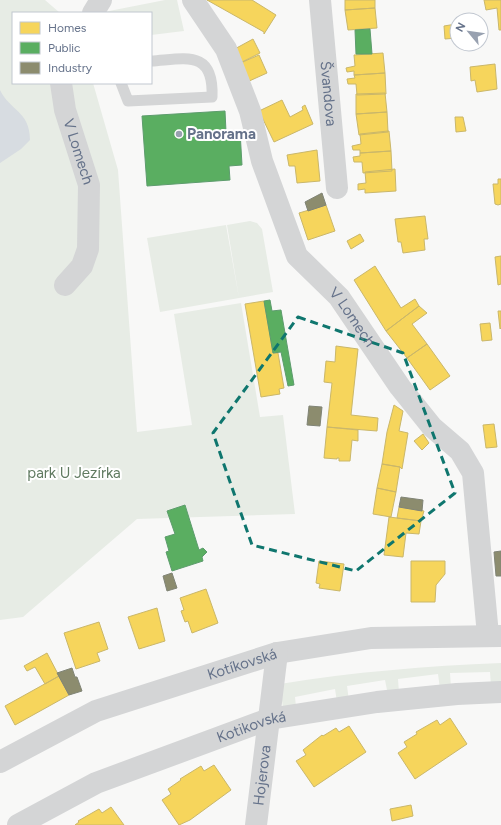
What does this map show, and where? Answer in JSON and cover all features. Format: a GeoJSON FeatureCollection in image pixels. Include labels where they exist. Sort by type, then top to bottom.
{"type":"FeatureCollection","features":[{"type":"Feature","properties":{"kind":"street"},"geometry":{"type":"LineString","coordinates":[[94,12],[101,0]]}},
{"type":"Feature","properties":{"kind":"street","name":"V Lomech"},"geometry":{"type":"LineString","coordinates":[[193,0],[226,49],[250,111],[262,161],[297,256],[339,297],[400,387],[432,427],[460,451],[473,472],[494,635]]}},
{"type":"Feature","properties":{"kind":"street","name":"Švandova"},"geometry":{"type":"LineString","coordinates":[[320,0],[337,188]]}},
{"type":"Feature","properties":{"kind":"street","name":"V Lomech"},"geometry":{"type":"LineString","coordinates":[[61,84],[65,110],[89,185],[88,249],[82,266],[65,285]]}},
{"type":"Feature","properties":{"kind":"street","name":"Kotíkovská"},"geometry":{"type":"LineString","coordinates":[[0,762],[96,711],[277,653],[371,638],[440,638],[494,635]]}},
{"type":"Feature","properties":{"kind":"street","name":"Hojerova"},"geometry":{"type":"LineString","coordinates":[[256,825],[277,653]]}},
{"type":"Feature","properties":{"kind":"street","name":"Kotikovská"},"geometry":{"type":"LineString","coordinates":[[18,825],[96,783],[269,719],[377,702],[457,694],[501,692]]}},
{"type":"Feature","properties":{"kind":"lane"},"geometry":{"type":"LineString","coordinates":[[121,84],[128,101],[212,97],[212,87],[209,73],[202,62],[192,58],[152,61]]}},
{"type":"Feature","properties":{"kind":"highlighted area"},"geometry":{"type":"Polygon","coordinates":[[[298,317],[403,353],[455,493],[356,571],[252,545],[213,433],[298,317]]]}},
{"type":"Feature","properties":{"kind":"green space","name":"park U Jezírka"},"geometry":{"type":"Polygon","coordinates":[[[0,0],[45,0],[59,12],[12,12],[12,84],[93,84],[118,170],[137,432],[192,425],[174,314],[241,303],[260,417],[283,415],[295,514],[137,519],[23,617],[0,620],[0,0]]]}},
{"type":"Feature","properties":{"kind":"green space"},"geometry":{"type":"Polygon","coordinates":[[[165,0],[177,0],[184,31],[152,35],[152,12],[104,12],[165,0]]]}},
{"type":"Feature","properties":{"kind":"green space"},"geometry":{"type":"Polygon","coordinates":[[[250,221],[257,223],[262,229],[273,292],[239,298],[227,225],[250,221]]]}},
{"type":"Feature","properties":{"kind":"green space"},"geometry":{"type":"Polygon","coordinates":[[[226,225],[239,298],[160,312],[147,238],[226,225]]]}},
{"type":"Feature","properties":{"kind":"green space"},"geometry":{"type":"Polygon","coordinates":[[[501,663],[501,686],[491,686],[490,672],[450,673],[451,688],[440,689],[438,674],[398,679],[399,693],[388,695],[385,680],[347,686],[349,701],[337,702],[335,689],[295,697],[296,707],[283,709],[280,684],[390,670],[501,663]]]}},
{"type":"Feature","properties":{"kind":"shaded area"},"geometry":{"type":"Polygon","coordinates":[[[0,90],[4,97],[19,112],[27,123],[30,140],[21,149],[0,163],[0,90]]]}},
{"type":"Feature","properties":{"kind":"building: Homes"},"geometry":{"type":"Polygon","coordinates":[[[207,0],[252,0],[276,15],[264,34],[264,32],[207,0]]]}},
{"type":"Feature","properties":{"kind":"building: Homes"},"geometry":{"type":"Polygon","coordinates":[[[345,0],[375,0],[375,8],[345,10],[345,0]]]}},
{"type":"Feature","properties":{"kind":"building: Homes"},"geometry":{"type":"Polygon","coordinates":[[[484,0],[501,0],[501,30],[499,30],[497,8],[486,10],[484,0]]]}},
{"type":"Feature","properties":{"kind":"building: Homes"},"geometry":{"type":"Polygon","coordinates":[[[375,8],[377,28],[348,30],[345,10],[375,8]]]}},
{"type":"Feature","properties":{"kind":"building: Homes"},"geometry":{"type":"Polygon","coordinates":[[[449,25],[449,39],[445,39],[444,26],[449,25]]]}},
{"type":"Feature","properties":{"kind":"building: Homes"},"geometry":{"type":"Polygon","coordinates":[[[253,39],[260,53],[238,64],[231,51],[253,39]]]}},
{"type":"Feature","properties":{"kind":"building: Homes"},"geometry":{"type":"Polygon","coordinates":[[[383,53],[385,73],[354,75],[354,71],[347,72],[346,68],[355,66],[354,55],[383,53]]]}},
{"type":"Feature","properties":{"kind":"building: Homes"},"geometry":{"type":"Polygon","coordinates":[[[259,55],[267,73],[247,82],[238,64],[259,55]]]}},
{"type":"Feature","properties":{"kind":"building: Homes"},"geometry":{"type":"Polygon","coordinates":[[[495,64],[497,89],[477,92],[475,80],[471,81],[470,67],[495,64]]]}},
{"type":"Feature","properties":{"kind":"building: Homes"},"geometry":{"type":"Polygon","coordinates":[[[385,73],[386,94],[357,95],[356,84],[348,84],[347,79],[355,78],[354,75],[385,73]]]}},
{"type":"Feature","properties":{"kind":"building: Homes"},"geometry":{"type":"Polygon","coordinates":[[[385,93],[387,112],[356,114],[356,94],[385,93]]]}},
{"type":"Feature","properties":{"kind":"building: Homes"},"geometry":{"type":"Polygon","coordinates":[[[282,100],[290,117],[303,110],[302,107],[305,105],[313,124],[274,142],[259,111],[282,100]]]}},
{"type":"Feature","properties":{"kind":"building: Homes"},"geometry":{"type":"Polygon","coordinates":[[[387,112],[388,132],[359,135],[356,114],[387,112]]]}},
{"type":"Feature","properties":{"kind":"building: Homes"},"geometry":{"type":"Polygon","coordinates":[[[455,117],[463,117],[466,131],[456,132],[455,117]]]}},
{"type":"Feature","properties":{"kind":"building: Homes"},"geometry":{"type":"Polygon","coordinates":[[[389,131],[391,151],[360,153],[360,150],[353,150],[352,146],[361,144],[360,134],[389,131]]]}},
{"type":"Feature","properties":{"kind":"building: Homes"},"geometry":{"type":"Polygon","coordinates":[[[317,150],[320,181],[297,183],[295,166],[289,166],[287,155],[317,150]]]}},
{"type":"Feature","properties":{"kind":"building: Homes"},"geometry":{"type":"Polygon","coordinates":[[[391,151],[392,171],[363,173],[362,162],[354,162],[353,157],[360,156],[360,153],[391,151]]]}},
{"type":"Feature","properties":{"kind":"building: Homes"},"geometry":{"type":"Polygon","coordinates":[[[395,169],[396,191],[365,193],[365,189],[358,190],[358,184],[366,183],[365,172],[395,169]]]}},
{"type":"Feature","properties":{"kind":"building: Homes"},"geometry":{"type":"Polygon","coordinates":[[[498,179],[501,179],[501,204],[498,205],[495,204],[493,184],[498,184],[498,179]]]}},
{"type":"Feature","properties":{"kind":"building: Homes"},"geometry":{"type":"Polygon","coordinates":[[[326,205],[335,231],[308,240],[299,213],[326,205]]]}},
{"type":"Feature","properties":{"kind":"building: Homes"},"geometry":{"type":"Polygon","coordinates":[[[425,216],[428,239],[424,239],[425,250],[403,253],[401,242],[398,242],[395,219],[425,216]]]}},
{"type":"Feature","properties":{"kind":"building: Homes"},"geometry":{"type":"Polygon","coordinates":[[[360,234],[364,241],[351,249],[347,241],[360,234]]]}},
{"type":"Feature","properties":{"kind":"building: Homes"},"geometry":{"type":"Polygon","coordinates":[[[501,256],[501,284],[498,285],[495,257],[501,256]]]}},
{"type":"Feature","properties":{"kind":"building: Homes"},"geometry":{"type":"Polygon","coordinates":[[[375,266],[401,308],[415,299],[419,306],[386,331],[354,280],[375,266]]]}},
{"type":"Feature","properties":{"kind":"building: Homes"},"geometry":{"type":"Polygon","coordinates":[[[264,301],[273,353],[278,353],[284,388],[279,389],[280,394],[261,397],[245,304],[264,301]]]}},
{"type":"Feature","properties":{"kind":"building: Homes"},"geometry":{"type":"Polygon","coordinates":[[[419,306],[427,313],[412,324],[427,344],[407,358],[386,331],[419,306]]]}},
{"type":"Feature","properties":{"kind":"building: Homes"},"geometry":{"type":"Polygon","coordinates":[[[498,311],[501,311],[500,329],[498,311]]]}},
{"type":"Feature","properties":{"kind":"building: Homes"},"geometry":{"type":"Polygon","coordinates":[[[490,323],[492,340],[482,341],[480,324],[490,323]]]}},
{"type":"Feature","properties":{"kind":"building: Homes"},"geometry":{"type":"Polygon","coordinates":[[[427,344],[450,376],[430,390],[407,358],[427,344]]]}},
{"type":"Feature","properties":{"kind":"building: Homes"},"geometry":{"type":"Polygon","coordinates":[[[336,346],[358,349],[351,415],[378,418],[377,431],[327,427],[332,383],[324,382],[326,361],[335,362],[336,346]]]}},
{"type":"Feature","properties":{"kind":"building: Homes"},"geometry":{"type":"Polygon","coordinates":[[[394,405],[403,411],[399,431],[408,433],[402,469],[400,467],[382,464],[387,432],[394,405]]]}},
{"type":"Feature","properties":{"kind":"building: Homes"},"geometry":{"type":"Polygon","coordinates":[[[494,424],[497,447],[486,448],[483,425],[494,424]]]}},
{"type":"Feature","properties":{"kind":"building: Homes"},"geometry":{"type":"Polygon","coordinates":[[[327,427],[358,430],[358,441],[352,440],[350,461],[339,461],[339,458],[324,458],[327,427]]]}},
{"type":"Feature","properties":{"kind":"building: Homes"},"geometry":{"type":"Polygon","coordinates":[[[423,434],[429,443],[422,450],[414,441],[423,434]]]}},
{"type":"Feature","properties":{"kind":"building: Homes"},"geometry":{"type":"Polygon","coordinates":[[[382,464],[400,467],[396,492],[377,488],[382,464]]]}},
{"type":"Feature","properties":{"kind":"building: Homes"},"geometry":{"type":"Polygon","coordinates":[[[377,488],[396,492],[391,517],[373,514],[377,488]]]}},
{"type":"Feature","properties":{"kind":"building: Homes"},"geometry":{"type":"Polygon","coordinates":[[[399,507],[424,511],[421,521],[397,518],[399,507]]]}},
{"type":"Feature","properties":{"kind":"building: Homes"},"geometry":{"type":"Polygon","coordinates":[[[389,517],[421,521],[419,534],[406,533],[403,557],[384,555],[389,517]]]}},
{"type":"Feature","properties":{"kind":"building: Homes"},"geometry":{"type":"Polygon","coordinates":[[[319,561],[344,564],[340,591],[319,588],[320,584],[316,583],[319,561]]]}},
{"type":"Feature","properties":{"kind":"building: Homes"},"geometry":{"type":"Polygon","coordinates":[[[411,561],[445,561],[445,574],[436,585],[435,602],[411,602],[411,561]]]}},
{"type":"Feature","properties":{"kind":"building: Homes"},"geometry":{"type":"Polygon","coordinates":[[[206,589],[218,623],[192,633],[188,621],[185,622],[181,611],[184,610],[180,598],[206,589]]]}},
{"type":"Feature","properties":{"kind":"building: Homes"},"geometry":{"type":"Polygon","coordinates":[[[157,608],[165,641],[139,649],[128,617],[157,608]]]}},
{"type":"Feature","properties":{"kind":"building: Homes"},"geometry":{"type":"Polygon","coordinates":[[[99,622],[108,649],[97,653],[100,661],[76,669],[64,633],[99,622]]]}},
{"type":"Feature","properties":{"kind":"building: Homes"},"geometry":{"type":"Polygon","coordinates":[[[47,653],[59,676],[45,684],[35,667],[27,671],[24,666],[47,653]]]}},
{"type":"Feature","properties":{"kind":"building: Homes"},"geometry":{"type":"Polygon","coordinates":[[[59,676],[69,695],[15,725],[5,706],[59,676]]]}},
{"type":"Feature","properties":{"kind":"building: Homes"},"geometry":{"type":"Polygon","coordinates":[[[450,718],[467,744],[415,779],[398,753],[407,747],[404,742],[417,734],[416,732],[437,720],[440,725],[450,718]]]}},
{"type":"Feature","properties":{"kind":"building: Homes"},"geometry":{"type":"Polygon","coordinates":[[[349,726],[366,752],[314,787],[296,761],[306,755],[303,750],[322,735],[323,736],[336,728],[339,732],[349,726]]]}},
{"type":"Feature","properties":{"kind":"building: Homes"},"geometry":{"type":"Polygon","coordinates":[[[214,765],[231,790],[190,820],[179,825],[162,800],[171,794],[168,789],[181,780],[180,779],[201,766],[204,771],[214,765]]]}},
{"type":"Feature","properties":{"kind":"building: Homes"},"geometry":{"type":"Polygon","coordinates":[[[411,805],[413,816],[392,821],[390,809],[411,805]]]}},
{"type":"Feature","properties":{"kind":"building: Homes"},"geometry":{"type":"Polygon","coordinates":[[[111,807],[124,825],[75,825],[79,822],[78,821],[99,809],[102,813],[111,807]]]}},
{"type":"Feature","properties":{"kind":"building: Public"},"geometry":{"type":"Polygon","coordinates":[[[370,29],[372,54],[356,54],[355,30],[370,29]]]}},
{"type":"Feature","properties":{"kind":"building: Public"},"geometry":{"type":"Polygon","coordinates":[[[225,111],[226,132],[240,131],[242,165],[229,166],[230,180],[147,186],[142,116],[225,111]]]}},
{"type":"Feature","properties":{"kind":"building: Public"},"geometry":{"type":"Polygon","coordinates":[[[270,300],[272,311],[281,310],[294,385],[288,386],[281,352],[273,353],[264,301],[270,300]]]}},
{"type":"Feature","properties":{"kind":"building: Public"},"geometry":{"type":"Polygon","coordinates":[[[185,505],[199,550],[203,548],[207,552],[202,557],[203,561],[172,571],[166,552],[169,551],[165,537],[175,534],[167,511],[185,505]]]}},
{"type":"Feature","properties":{"kind":"building: Industry"},"geometry":{"type":"Polygon","coordinates":[[[322,193],[326,205],[308,211],[305,202],[322,193]]]}},
{"type":"Feature","properties":{"kind":"building: Industry"},"geometry":{"type":"Polygon","coordinates":[[[309,406],[322,407],[320,426],[307,425],[309,406]]]}},
{"type":"Feature","properties":{"kind":"building: Industry"},"geometry":{"type":"Polygon","coordinates":[[[401,497],[423,500],[422,511],[399,507],[401,497]]]}},
{"type":"Feature","properties":{"kind":"building: Industry"},"geometry":{"type":"Polygon","coordinates":[[[501,551],[501,576],[496,576],[494,552],[501,551]]]}},
{"type":"Feature","properties":{"kind":"building: Industry"},"geometry":{"type":"Polygon","coordinates":[[[172,573],[177,588],[167,591],[163,576],[172,573]]]}},
{"type":"Feature","properties":{"kind":"building: Industry"},"geometry":{"type":"Polygon","coordinates":[[[72,668],[82,691],[69,695],[57,673],[72,668]]]}},
{"type":"Feature","properties":{"kind":"place","name":"Panorama"},"geometry":{"type":"Point","coordinates":[179,134]}}]}
